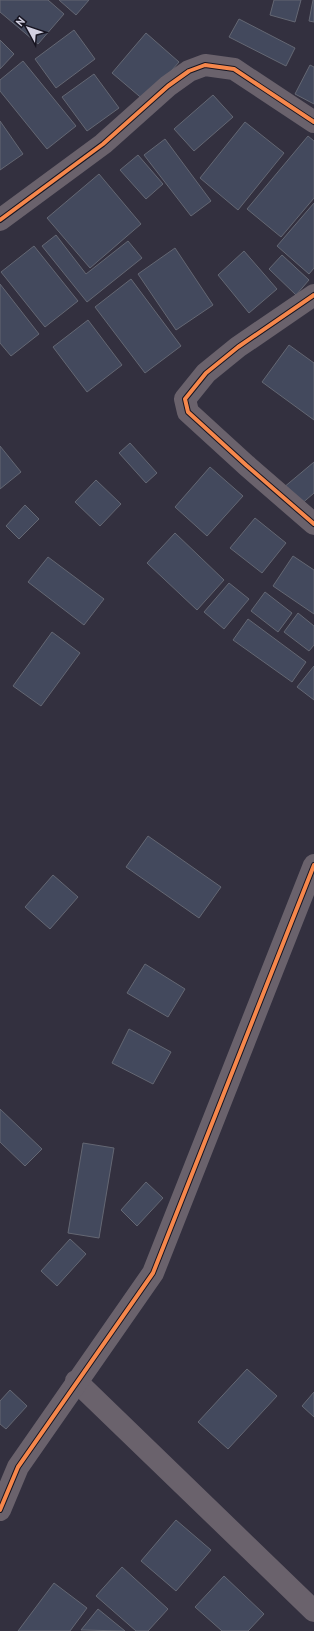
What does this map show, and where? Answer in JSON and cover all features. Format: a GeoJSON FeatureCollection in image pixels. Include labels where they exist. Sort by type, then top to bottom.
{"type":"FeatureCollection","features":[{"type":"Feature","properties":{"kind":"street"},"geometry":{"type":"LineString","coordinates":[[0,220],[103,144],[168,86],[189,71],[205,65],[234,69],[314,122]]}},
{"type":"Feature","properties":{"kind":"street"},"geometry":{"type":"LineString","coordinates":[[314,295],[238,347],[206,373],[185,399],[188,412],[314,524]]}},
{"type":"Feature","properties":{"kind":"street"},"geometry":{"type":"LineString","coordinates":[[0,1510],[18,1467],[76,1381],[153,1273],[314,865]]}},
{"type":"Feature","properties":{"kind":"street"},"geometry":{"type":"LineString","coordinates":[[76,1381],[314,1611]]}},
{"type":"Feature","properties":{"kind":"building"},"geometry":{"type":"Polygon","coordinates":[[[0,0],[48,0],[64,14],[38,44],[0,12],[0,0]]]}},
{"type":"Feature","properties":{"kind":"building"},"geometry":{"type":"Polygon","coordinates":[[[59,0],[89,0],[76,15],[59,0]]]}},
{"type":"Feature","properties":{"kind":"building"},"geometry":{"type":"Polygon","coordinates":[[[274,0],[301,0],[295,22],[270,15],[274,0]]]}},
{"type":"Feature","properties":{"kind":"building"},"geometry":{"type":"Polygon","coordinates":[[[314,0],[314,22],[309,21],[314,0]]]}},
{"type":"Feature","properties":{"kind":"building"},"geometry":{"type":"Polygon","coordinates":[[[239,19],[295,48],[286,66],[229,37],[239,19]]]}},
{"type":"Feature","properties":{"kind":"building"},"geometry":{"type":"Polygon","coordinates":[[[74,30],[95,59],[56,88],[35,59],[74,30]]]}},
{"type":"Feature","properties":{"kind":"building"},"geometry":{"type":"Polygon","coordinates":[[[146,33],[179,62],[145,101],[112,73],[146,33]]]}},
{"type":"Feature","properties":{"kind":"building"},"geometry":{"type":"Polygon","coordinates":[[[0,40],[14,54],[0,69],[0,40]]]}},
{"type":"Feature","properties":{"kind":"building"},"geometry":{"type":"Polygon","coordinates":[[[23,61],[76,126],[47,149],[0,91],[0,80],[23,61]]]}},
{"type":"Feature","properties":{"kind":"building"},"geometry":{"type":"Polygon","coordinates":[[[310,65],[314,67],[314,104],[295,94],[310,65]]]}},
{"type":"Feature","properties":{"kind":"building"},"geometry":{"type":"Polygon","coordinates":[[[94,74],[119,108],[87,131],[62,97],[94,74]]]}},
{"type":"Feature","properties":{"kind":"building"},"geometry":{"type":"Polygon","coordinates":[[[213,95],[233,117],[194,151],[174,129],[213,95]]]}},
{"type":"Feature","properties":{"kind":"building"},"geometry":{"type":"Polygon","coordinates":[[[0,121],[23,154],[0,170],[0,121]]]}},
{"type":"Feature","properties":{"kind":"building"},"geometry":{"type":"Polygon","coordinates":[[[245,122],[284,153],[238,210],[200,178],[245,122]]]}},
{"type":"Feature","properties":{"kind":"building"},"geometry":{"type":"Polygon","coordinates":[[[308,136],[314,141],[314,198],[281,237],[247,209],[308,136]]]}},
{"type":"Feature","properties":{"kind":"building"},"geometry":{"type":"Polygon","coordinates":[[[165,139],[211,201],[191,216],[144,155],[165,139]]]}},
{"type":"Feature","properties":{"kind":"building"},"geometry":{"type":"Polygon","coordinates":[[[138,155],[163,184],[146,199],[120,170],[138,155]]]}},
{"type":"Feature","properties":{"kind":"building"},"geometry":{"type":"Polygon","coordinates":[[[99,174],[141,224],[90,268],[47,218],[99,174]]]}},
{"type":"Feature","properties":{"kind":"building"},"geometry":{"type":"Polygon","coordinates":[[[314,203],[314,268],[309,274],[277,246],[314,203]]]}},
{"type":"Feature","properties":{"kind":"building"},"geometry":{"type":"Polygon","coordinates":[[[56,235],[86,274],[128,241],[142,258],[87,302],[42,246],[56,235]]]}},
{"type":"Feature","properties":{"kind":"building"},"geometry":{"type":"Polygon","coordinates":[[[34,246],[78,301],[45,327],[1,272],[34,246]]]}},
{"type":"Feature","properties":{"kind":"building"},"geometry":{"type":"Polygon","coordinates":[[[175,248],[213,305],[176,330],[138,274],[175,248]]]}},
{"type":"Feature","properties":{"kind":"building"},"geometry":{"type":"Polygon","coordinates":[[[244,251],[277,289],[249,313],[218,275],[244,251]]]}},
{"type":"Feature","properties":{"kind":"building"},"geometry":{"type":"Polygon","coordinates":[[[282,255],[309,280],[296,295],[269,269],[282,255]]]}},
{"type":"Feature","properties":{"kind":"building"},"geometry":{"type":"Polygon","coordinates":[[[131,279],[181,346],[145,373],[95,307],[131,279]]]}},
{"type":"Feature","properties":{"kind":"building"},"geometry":{"type":"Polygon","coordinates":[[[0,284],[39,334],[11,356],[0,343],[0,284]]]}},
{"type":"Feature","properties":{"kind":"building"},"geometry":{"type":"Polygon","coordinates":[[[88,320],[122,365],[87,392],[53,347],[88,320]]]}},
{"type":"Feature","properties":{"kind":"building"},"geometry":{"type":"Polygon","coordinates":[[[289,345],[314,363],[314,420],[262,382],[289,345]]]}},
{"type":"Feature","properties":{"kind":"building"},"geometry":{"type":"Polygon","coordinates":[[[130,443],[157,473],[146,483],[119,453],[130,443]]]}},
{"type":"Feature","properties":{"kind":"building"},"geometry":{"type":"Polygon","coordinates":[[[0,446],[21,472],[0,489],[0,446]]]}},
{"type":"Feature","properties":{"kind":"building"},"geometry":{"type":"Polygon","coordinates":[[[314,462],[314,493],[299,506],[283,488],[314,462]]]}},
{"type":"Feature","properties":{"kind":"building"},"geometry":{"type":"Polygon","coordinates":[[[210,467],[243,496],[207,536],[175,507],[210,467]]]}},
{"type":"Feature","properties":{"kind":"building"},"geometry":{"type":"Polygon","coordinates":[[[96,480],[121,504],[100,526],[75,502],[96,480]]]}},
{"type":"Feature","properties":{"kind":"building"},"geometry":{"type":"Polygon","coordinates":[[[25,505],[39,519],[19,539],[6,526],[25,505]]]}},
{"type":"Feature","properties":{"kind":"building"},"geometry":{"type":"Polygon","coordinates":[[[255,518],[286,543],[262,573],[230,548],[255,518]]]}},
{"type":"Feature","properties":{"kind":"building"},"geometry":{"type":"Polygon","coordinates":[[[175,533],[224,580],[197,610],[147,563],[175,533]]]}},
{"type":"Feature","properties":{"kind":"building"},"geometry":{"type":"Polygon","coordinates":[[[293,556],[314,570],[314,614],[273,586],[293,556]]]}},
{"type":"Feature","properties":{"kind":"building"},"geometry":{"type":"Polygon","coordinates":[[[48,557],[104,599],[84,625],[28,582],[48,557]]]}},
{"type":"Feature","properties":{"kind":"building"},"geometry":{"type":"Polygon","coordinates":[[[229,583],[249,599],[224,629],[204,612],[229,583]]]}},
{"type":"Feature","properties":{"kind":"building"},"geometry":{"type":"Polygon","coordinates":[[[265,592],[292,613],[278,632],[251,611],[265,592]]]}},
{"type":"Feature","properties":{"kind":"building"},"geometry":{"type":"Polygon","coordinates":[[[298,613],[314,626],[314,645],[309,651],[284,632],[298,613]]]}},
{"type":"Feature","properties":{"kind":"building"},"geometry":{"type":"Polygon","coordinates":[[[248,619],[306,662],[292,682],[233,640],[248,619]]]}},
{"type":"Feature","properties":{"kind":"building"},"geometry":{"type":"Polygon","coordinates":[[[52,632],[80,653],[41,706],[13,686],[52,632]]]}},
{"type":"Feature","properties":{"kind":"building"},"geometry":{"type":"Polygon","coordinates":[[[314,666],[314,700],[297,687],[314,666]]]}},
{"type":"Feature","properties":{"kind":"building"},"geometry":{"type":"Polygon","coordinates":[[[148,836],[221,887],[199,918],[126,867],[148,836]]]}},
{"type":"Feature","properties":{"kind":"building"},"geometry":{"type":"Polygon","coordinates":[[[53,875],[78,897],[50,929],[25,907],[53,875]]]}},
{"type":"Feature","properties":{"kind":"building"},"geometry":{"type":"Polygon","coordinates":[[[145,964],[185,989],[168,1017],[127,993],[145,964]]]}},
{"type":"Feature","properties":{"kind":"building"},"geometry":{"type":"Polygon","coordinates":[[[129,1029],[171,1052],[153,1084],[112,1063],[129,1029]]]}},
{"type":"Feature","properties":{"kind":"building"},"geometry":{"type":"Polygon","coordinates":[[[0,1109],[42,1149],[25,1166],[0,1142],[0,1109]]]}},
{"type":"Feature","properties":{"kind":"building"},"geometry":{"type":"Polygon","coordinates":[[[83,1143],[114,1148],[99,1238],[68,1233],[83,1143]]]}},
{"type":"Feature","properties":{"kind":"building"},"geometry":{"type":"Polygon","coordinates":[[[146,1182],[163,1198],[137,1226],[121,1210],[146,1182]]]}},
{"type":"Feature","properties":{"kind":"building"},"geometry":{"type":"Polygon","coordinates":[[[70,1239],[86,1254],[57,1286],[41,1271],[70,1239]]]}},
{"type":"Feature","properties":{"kind":"building"},"geometry":{"type":"Polygon","coordinates":[[[247,1369],[277,1396],[228,1449],[198,1422],[247,1369]]]}},
{"type":"Feature","properties":{"kind":"building"},"geometry":{"type":"Polygon","coordinates":[[[10,1390],[27,1406],[6,1429],[0,1424],[0,1401],[10,1390]]]}},
{"type":"Feature","properties":{"kind":"building"},"geometry":{"type":"Polygon","coordinates":[[[314,1392],[314,1417],[302,1406],[314,1392]]]}},
{"type":"Feature","properties":{"kind":"building"},"geometry":{"type":"Polygon","coordinates":[[[176,1520],[211,1550],[176,1591],[141,1561],[176,1520]]]}},
{"type":"Feature","properties":{"kind":"building"},"geometry":{"type":"Polygon","coordinates":[[[122,1567],[168,1609],[148,1631],[136,1631],[96,1596],[122,1567]]]}},
{"type":"Feature","properties":{"kind":"building"},"geometry":{"type":"Polygon","coordinates":[[[224,1576],[264,1614],[248,1631],[222,1631],[195,1607],[224,1576]]]}},
{"type":"Feature","properties":{"kind":"building"},"geometry":{"type":"Polygon","coordinates":[[[54,1583],[87,1608],[70,1631],[18,1631],[54,1583]]]}},
{"type":"Feature","properties":{"kind":"building"},"geometry":{"type":"Polygon","coordinates":[[[98,1609],[125,1631],[81,1630],[98,1609]]]}},
{"type":"Feature","properties":{"kind":"cycle path"},"geometry":{"type":"LineString","coordinates":[[0,220],[103,144],[168,86],[189,71],[205,65],[234,69],[314,122]]}},
{"type":"Feature","properties":{"kind":"cycle path"},"geometry":{"type":"LineString","coordinates":[[314,295],[238,347],[206,373],[185,399],[188,412],[314,524]]}},
{"type":"Feature","properties":{"kind":"cycle path"},"geometry":{"type":"LineString","coordinates":[[0,1510],[18,1467],[153,1273],[314,865]]}}]}
